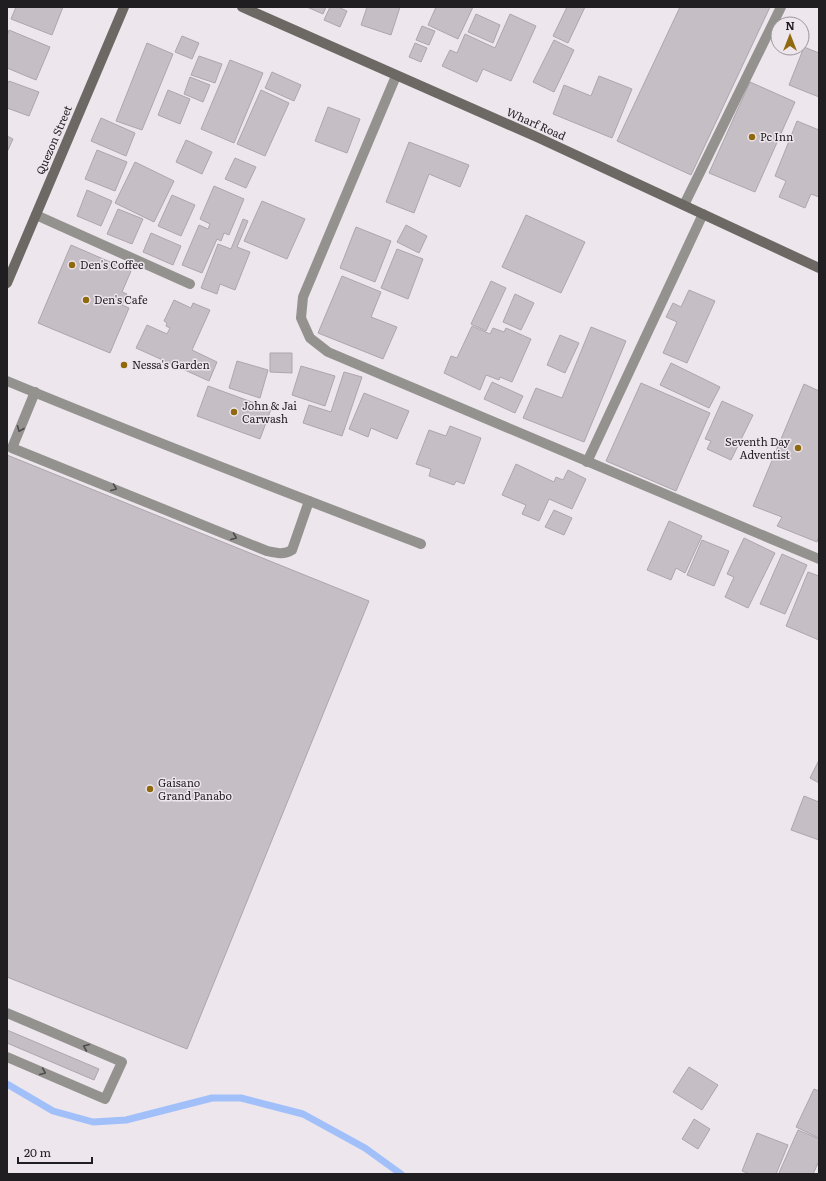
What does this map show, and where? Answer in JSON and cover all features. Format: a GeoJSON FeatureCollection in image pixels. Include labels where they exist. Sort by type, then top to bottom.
{"type":"FeatureCollection","features":[{"type":"Feature","properties":{"kind":"main road","name":"Quezon Street"},"geometry":{"type":"LineString","coordinates":[[7,283],[124,7]]}},
{"type":"Feature","properties":{"kind":"main road","name":"Wharf Road"},"geometry":{"type":"LineString","coordinates":[[242,7],[539,138],[819,268]]}},
{"type":"Feature","properties":{"kind":"street"},"geometry":{"type":"LineString","coordinates":[[684,206],[781,7]]}},
{"type":"Feature","properties":{"kind":"street"},"geometry":{"type":"LineString","coordinates":[[396,76],[303,296],[301,318],[310,338],[328,352],[819,559]]}},
{"type":"Feature","properties":{"kind":"street"},"geometry":{"type":"LineString","coordinates":[[588,462],[703,214]]}},
{"type":"Feature","properties":{"kind":"street"},"geometry":{"type":"LineString","coordinates":[[36,215],[190,284]]}},
{"type":"Feature","properties":{"kind":"street"},"geometry":{"type":"LineString","coordinates":[[7,381],[421,544]]}},
{"type":"Feature","properties":{"kind":"street"},"geometry":{"type":"LineString","coordinates":[[35,392],[10,447],[268,551],[287,553],[292,550],[309,501]]}},
{"type":"Feature","properties":{"kind":"street"},"geometry":{"type":"LineString","coordinates":[[7,1013],[122,1062],[105,1099],[7,1057]]}},
{"type":"Feature","properties":{"kind":"building"},"geometry":{"type":"Polygon","coordinates":[[[16,7],[63,7],[52,35],[11,19],[16,7]]]}},
{"type":"Feature","properties":{"kind":"building"},"geometry":{"type":"Polygon","coordinates":[[[307,7],[326,7],[323,14],[307,7]]]}},
{"type":"Feature","properties":{"kind":"building"},"geometry":{"type":"Polygon","coordinates":[[[330,7],[338,7],[347,11],[340,27],[324,20],[330,7]]]}},
{"type":"Feature","properties":{"kind":"building"},"geometry":{"type":"Polygon","coordinates":[[[367,7],[400,7],[391,35],[361,25],[367,7]]]}},
{"type":"Feature","properties":{"kind":"building"},"geometry":{"type":"Polygon","coordinates":[[[436,7],[473,7],[458,39],[428,25],[436,7]]]}},
{"type":"Feature","properties":{"kind":"building"},"geometry":{"type":"Polygon","coordinates":[[[567,7],[585,7],[568,43],[553,36],[567,7]]]}},
{"type":"Feature","properties":{"kind":"building"},"geometry":{"type":"Polygon","coordinates":[[[680,7],[770,7],[691,175],[617,141],[680,7]]]}},
{"type":"Feature","properties":{"kind":"building"},"geometry":{"type":"Polygon","coordinates":[[[476,14],[500,25],[493,43],[468,32],[476,14]]]}},
{"type":"Feature","properties":{"kind":"building"},"geometry":{"type":"Polygon","coordinates":[[[510,14],[536,26],[511,81],[483,69],[477,82],[442,66],[450,50],[457,53],[465,34],[495,48],[510,14]]]}},
{"type":"Feature","properties":{"kind":"building"},"geometry":{"type":"Polygon","coordinates":[[[422,26],[435,31],[429,45],[416,40],[422,26]]]}},
{"type":"Feature","properties":{"kind":"building"},"geometry":{"type":"Polygon","coordinates":[[[9,30],[50,47],[36,80],[7,68],[7,36],[9,30]]]}},
{"type":"Feature","properties":{"kind":"building"},"geometry":{"type":"Polygon","coordinates":[[[182,36],[199,43],[192,59],[175,52],[182,36]]]}},
{"type":"Feature","properties":{"kind":"building"},"geometry":{"type":"Polygon","coordinates":[[[554,40],[574,50],[554,92],[533,82],[554,40]]]}},
{"type":"Feature","properties":{"kind":"building"},"geometry":{"type":"Polygon","coordinates":[[[147,43],[173,54],[142,130],[116,121],[147,43]]]}},
{"type":"Feature","properties":{"kind":"building"},"geometry":{"type":"Polygon","coordinates":[[[415,43],[427,48],[421,62],[409,57],[415,43]]]}},
{"type":"Feature","properties":{"kind":"building"},"geometry":{"type":"Polygon","coordinates":[[[810,49],[819,53],[819,97],[789,85],[800,56],[810,56],[810,49]]]}},
{"type":"Feature","properties":{"kind":"building"},"geometry":{"type":"Polygon","coordinates":[[[199,56],[222,64],[215,83],[191,75],[199,56]]]}},
{"type":"Feature","properties":{"kind":"building"},"geometry":{"type":"Polygon","coordinates":[[[230,60],[263,73],[234,143],[201,129],[230,60]]]}},
{"type":"Feature","properties":{"kind":"building"},"geometry":{"type":"Polygon","coordinates":[[[272,72],[301,85],[294,101],[265,88],[272,72]]]}},
{"type":"Feature","properties":{"kind":"building"},"geometry":{"type":"Polygon","coordinates":[[[599,76],[632,89],[612,138],[553,114],[564,85],[591,96],[599,76]]]}},
{"type":"Feature","properties":{"kind":"building"},"geometry":{"type":"Polygon","coordinates":[[[190,77],[210,85],[203,102],[184,94],[190,77]]]}},
{"type":"Feature","properties":{"kind":"building"},"geometry":{"type":"Polygon","coordinates":[[[9,81],[39,92],[29,116],[7,108],[7,85],[9,81]]]}},
{"type":"Feature","properties":{"kind":"building","name":"Pc Inn"},"geometry":{"type":"Polygon","coordinates":[[[750,82],[795,102],[755,192],[709,173],[750,82]]]}},
{"type":"Feature","properties":{"kind":"building"},"geometry":{"type":"Polygon","coordinates":[[[168,90],[190,99],[180,124],[158,115],[168,90]]]}},
{"type":"Feature","properties":{"kind":"building"},"geometry":{"type":"Polygon","coordinates":[[[261,90],[289,103],[265,156],[237,144],[261,90]]]}},
{"type":"Feature","properties":{"kind":"building"},"geometry":{"type":"Polygon","coordinates":[[[328,107],[360,119],[347,153],[315,141],[328,107]]]}},
{"type":"Feature","properties":{"kind":"building"},"geometry":{"type":"Polygon","coordinates":[[[101,118],[135,133],[126,156],[91,141],[101,118]]]}},
{"type":"Feature","properties":{"kind":"building"},"geometry":{"type":"Polygon","coordinates":[[[797,121],[819,130],[819,197],[811,194],[805,208],[779,197],[786,181],[775,176],[797,121]]]}},
{"type":"Feature","properties":{"kind":"building"},"geometry":{"type":"Polygon","coordinates":[[[7,136],[13,139],[7,152],[7,136]]]}},
{"type":"Feature","properties":{"kind":"building"},"geometry":{"type":"Polygon","coordinates":[[[186,140],[212,152],[202,174],[176,162],[186,140]]]}},
{"type":"Feature","properties":{"kind":"building"},"geometry":{"type":"Polygon","coordinates":[[[409,142],[469,165],[460,187],[429,174],[414,213],[386,202],[409,142]]]}},
{"type":"Feature","properties":{"kind":"building"},"geometry":{"type":"Polygon","coordinates":[[[97,150],[127,162],[115,191],[85,179],[97,150]]]}},
{"type":"Feature","properties":{"kind":"building"},"geometry":{"type":"Polygon","coordinates":[[[235,158],[256,167],[246,188],[225,179],[235,158]]]}},
{"type":"Feature","properties":{"kind":"building"},"geometry":{"type":"Polygon","coordinates":[[[135,162],[174,181],[154,222],[115,203],[135,162]]]}},
{"type":"Feature","properties":{"kind":"building"},"geometry":{"type":"Polygon","coordinates":[[[214,186],[244,199],[229,235],[224,233],[221,241],[217,239],[202,273],[182,265],[199,225],[208,229],[210,224],[200,219],[214,186]]]}},
{"type":"Feature","properties":{"kind":"building"},"geometry":{"type":"Polygon","coordinates":[[[87,190],[112,201],[101,226],[77,216],[87,190]]]}},
{"type":"Feature","properties":{"kind":"building"},"geometry":{"type":"Polygon","coordinates":[[[172,195],[195,205],[181,236],[158,226],[172,195]]]}},
{"type":"Feature","properties":{"kind":"building"},"geometry":{"type":"Polygon","coordinates":[[[262,201],[305,219],[287,259],[244,241],[262,201]]]}},
{"type":"Feature","properties":{"kind":"building"},"geometry":{"type":"Polygon","coordinates":[[[118,209],[143,219],[132,244],[107,234],[118,209]]]}},
{"type":"Feature","properties":{"kind":"building"},"geometry":{"type":"Polygon","coordinates":[[[526,215],[585,242],[561,293],[502,267],[526,215]]]}},
{"type":"Feature","properties":{"kind":"building"},"geometry":{"type":"Polygon","coordinates":[[[243,219],[248,221],[237,247],[250,252],[235,290],[220,284],[217,294],[201,288],[218,244],[231,249],[243,219]]]}},
{"type":"Feature","properties":{"kind":"building"},"geometry":{"type":"Polygon","coordinates":[[[406,225],[427,236],[419,253],[397,242],[406,225]]]}},
{"type":"Feature","properties":{"kind":"building"},"geometry":{"type":"Polygon","coordinates":[[[356,227],[391,241],[375,282],[340,268],[356,227]]]}},
{"type":"Feature","properties":{"kind":"building"},"geometry":{"type":"Polygon","coordinates":[[[151,233],[181,246],[173,265],[143,252],[151,233]]]}},
{"type":"Feature","properties":{"kind":"building","name":"Den's Cafe"},"geometry":{"type":"Polygon","coordinates":[[[71,245],[131,271],[122,292],[127,294],[122,305],[129,308],[110,353],[38,323],[71,245]]]}},
{"type":"Feature","properties":{"kind":"building"},"geometry":{"type":"Polygon","coordinates":[[[397,249],[423,259],[408,299],[381,288],[397,249]]]}},
{"type":"Feature","properties":{"kind":"building"},"geometry":{"type":"Polygon","coordinates":[[[342,276],[381,292],[371,317],[397,327],[383,359],[318,333],[342,276]]]}},
{"type":"Feature","properties":{"kind":"building"},"geometry":{"type":"Polygon","coordinates":[[[491,281],[506,288],[486,331],[471,324],[491,281]]]}},
{"type":"Feature","properties":{"kind":"building"},"geometry":{"type":"Polygon","coordinates":[[[689,290],[715,301],[687,363],[663,353],[677,322],[666,317],[673,303],[681,307],[689,290]]]}},
{"type":"Feature","properties":{"kind":"building"},"geometry":{"type":"Polygon","coordinates":[[[515,294],[534,303],[521,330],[503,322],[515,294]]]}},
{"type":"Feature","properties":{"kind":"building"},"geometry":{"type":"Polygon","coordinates":[[[174,300],[191,308],[193,303],[210,310],[192,350],[217,362],[209,381],[136,348],[147,325],[167,334],[170,328],[166,326],[167,323],[164,321],[174,300]]]}},
{"type":"Feature","properties":{"kind":"building"},"geometry":{"type":"Polygon","coordinates":[[[472,326],[490,334],[493,328],[504,332],[506,328],[531,339],[512,382],[500,377],[499,380],[486,375],[480,390],[444,373],[451,356],[457,358],[472,326]]]}},
{"type":"Feature","properties":{"kind":"building"},"geometry":{"type":"Polygon","coordinates":[[[591,327],[626,341],[584,442],[523,418],[536,388],[562,398],[591,327]]]}},
{"type":"Feature","properties":{"kind":"building"},"geometry":{"type":"Polygon","coordinates":[[[560,335],[579,343],[565,373],[547,365],[560,335]]]}},
{"type":"Feature","properties":{"kind":"building"},"geometry":{"type":"Polygon","coordinates":[[[270,353],[292,353],[292,373],[270,372],[270,353]]]}},
{"type":"Feature","properties":{"kind":"building"},"geometry":{"type":"Polygon","coordinates":[[[237,361],[268,370],[260,398],[229,388],[237,361]]]}},
{"type":"Feature","properties":{"kind":"building"},"geometry":{"type":"Polygon","coordinates":[[[671,363],[720,387],[709,408],[660,385],[671,363]]]}},
{"type":"Feature","properties":{"kind":"building"},"geometry":{"type":"Polygon","coordinates":[[[301,366],[335,376],[325,406],[292,395],[301,366]]]}},
{"type":"Feature","properties":{"kind":"building"},"geometry":{"type":"Polygon","coordinates":[[[344,372],[362,377],[342,436],[303,423],[309,405],[331,412],[344,372]]]}},
{"type":"Feature","properties":{"kind":"building"},"geometry":{"type":"Polygon","coordinates":[[[492,382],[523,396],[515,413],[484,399],[492,382]]]}},
{"type":"Feature","properties":{"kind":"building"},"geometry":{"type":"Polygon","coordinates":[[[641,383],[710,413],[676,491],[606,461],[641,383]]]}},
{"type":"Feature","properties":{"kind":"building","name":"Seventh Day Adventist"},"geometry":{"type":"Polygon","coordinates":[[[804,384],[819,391],[819,536],[817,542],[777,526],[782,517],[753,506],[804,384]]]}},
{"type":"Feature","properties":{"kind":"building","name":"John & Jai Carwash"},"geometry":{"type":"Polygon","coordinates":[[[208,386],[271,409],[260,439],[197,416],[208,386]]]}},
{"type":"Feature","properties":{"kind":"building"},"geometry":{"type":"Polygon","coordinates":[[[364,393],[409,411],[397,439],[371,428],[368,437],[349,429],[364,393]]]}},
{"type":"Feature","properties":{"kind":"building"},"geometry":{"type":"Polygon","coordinates":[[[722,401],[753,415],[731,460],[707,449],[711,441],[705,439],[722,401]]]}},
{"type":"Feature","properties":{"kind":"building"},"geometry":{"type":"Polygon","coordinates":[[[450,426],[481,438],[464,484],[456,481],[454,485],[429,476],[431,469],[416,464],[429,430],[446,436],[450,426]]]}},
{"type":"Feature","properties":{"kind":"building","name":"Gaisano Grand Panabo"},"geometry":{"type":"Polygon","coordinates":[[[7,455],[369,601],[187,1049],[7,977],[7,455]]]}},
{"type":"Feature","properties":{"kind":"building"},"geometry":{"type":"Polygon","coordinates":[[[516,464],[554,482],[556,477],[563,480],[568,470],[586,479],[572,509],[549,499],[539,521],[522,514],[526,505],[502,495],[516,464]]]}},
{"type":"Feature","properties":{"kind":"building"},"geometry":{"type":"Polygon","coordinates":[[[554,510],[572,518],[564,535],[545,527],[554,510]]]}},
{"type":"Feature","properties":{"kind":"building"},"geometry":{"type":"Polygon","coordinates":[[[669,521],[702,536],[685,573],[676,568],[671,580],[647,570],[669,521]]]}},
{"type":"Feature","properties":{"kind":"building"},"geometry":{"type":"Polygon","coordinates":[[[744,538],[775,553],[748,608],[725,597],[734,577],[727,574],[744,538]]]}},
{"type":"Feature","properties":{"kind":"building"},"geometry":{"type":"Polygon","coordinates":[[[702,540],[729,551],[714,586],[687,575],[702,540]]]}},
{"type":"Feature","properties":{"kind":"building"},"geometry":{"type":"Polygon","coordinates":[[[782,554],[807,565],[785,614],[760,604],[782,554]]]}},
{"type":"Feature","properties":{"kind":"building"},"geometry":{"type":"Polygon","coordinates":[[[808,572],[819,576],[819,640],[786,626],[808,572]]]}},
{"type":"Feature","properties":{"kind":"building"},"geometry":{"type":"Polygon","coordinates":[[[819,760],[819,783],[810,778],[819,760]]]}},
{"type":"Feature","properties":{"kind":"building"},"geometry":{"type":"Polygon","coordinates":[[[804,796],[819,802],[819,840],[791,830],[804,796]]]}},
{"type":"Feature","properties":{"kind":"building"},"geometry":{"type":"Polygon","coordinates":[[[7,1030],[99,1069],[94,1080],[7,1043],[7,1030]]]}},
{"type":"Feature","properties":{"kind":"building"},"geometry":{"type":"Polygon","coordinates":[[[689,1067],[718,1085],[702,1110],[673,1092],[689,1067]]]}},
{"type":"Feature","properties":{"kind":"building"},"geometry":{"type":"Polygon","coordinates":[[[814,1089],[819,1091],[819,1138],[796,1127],[814,1089]]]}},
{"type":"Feature","properties":{"kind":"building"},"geometry":{"type":"Polygon","coordinates":[[[694,1119],[710,1129],[698,1149],[682,1139],[694,1119]]]}},
{"type":"Feature","properties":{"kind":"building"},"geometry":{"type":"Polygon","coordinates":[[[798,1130],[819,1139],[819,1161],[813,1174],[779,1173],[798,1130]]]}},
{"type":"Feature","properties":{"kind":"building"},"geometry":{"type":"Polygon","coordinates":[[[757,1133],[788,1145],[776,1174],[750,1174],[742,1171],[757,1133]]]}},
{"type":"Feature","properties":{"kind":"waterway"},"geometry":{"type":"LineString","coordinates":[[7,1084],[53,1111],[93,1122],[126,1120],[212,1098],[241,1098],[303,1114],[365,1148],[401,1174]]}},
{"type":"Feature","properties":{"kind":"place","name":"Pc Inn"},"geometry":{"type":"Point","coordinates":[752,137]}},
{"type":"Feature","properties":{"kind":"place","name":"Den's Coffee"},"geometry":{"type":"Point","coordinates":[72,265]}},
{"type":"Feature","properties":{"kind":"place","name":"Den's Cafe"},"geometry":{"type":"Point","coordinates":[86,300]}},
{"type":"Feature","properties":{"kind":"place","name":"Nessa's Garden"},"geometry":{"type":"Point","coordinates":[124,365]}},
{"type":"Feature","properties":{"kind":"place","name":"John & Jai Carwash"},"geometry":{"type":"Point","coordinates":[234,412]}},
{"type":"Feature","properties":{"kind":"place","name":"Seventh Day Adventist"},"geometry":{"type":"Point","coordinates":[798,448]}},
{"type":"Feature","properties":{"kind":"place","name":"Gaisano Grand Panabo"},"geometry":{"type":"Point","coordinates":[150,789]}}]}
